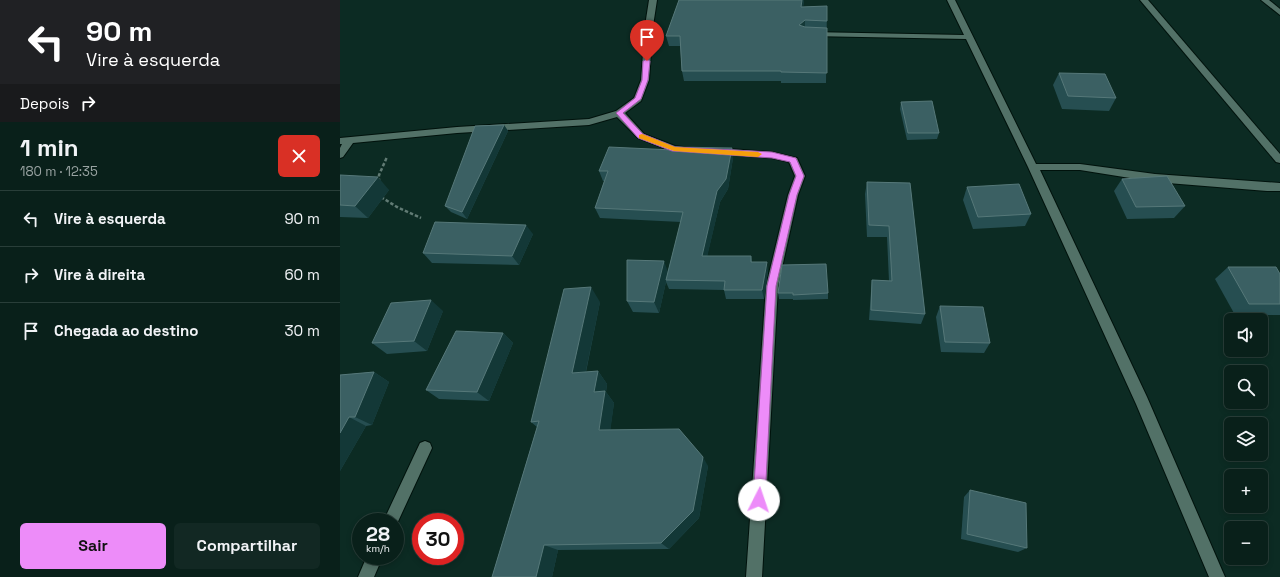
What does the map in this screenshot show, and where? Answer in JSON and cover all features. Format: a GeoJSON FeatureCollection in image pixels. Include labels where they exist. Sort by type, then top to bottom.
{"type":"FeatureCollection","features":[{"type":"Feature","properties":{"kind":"street"},"geometry":{"type":"LineString","coordinates":[[340,140],[456,130],[589,122],[619,113],[638,99],[645,80],[649,26],[653,0]]}},
{"type":"Feature","properties":{"kind":"street"},"geometry":{"type":"LineString","coordinates":[[951,0],[1033,167],[1142,402],[1217,577]]}},
{"type":"Feature","properties":{"kind":"street"},"geometry":{"type":"LineString","coordinates":[[1144,0],[1280,160]]}},
{"type":"Feature","properties":{"kind":"street"},"geometry":{"type":"LineString","coordinates":[[1266,0],[1280,13]]}},
{"type":"Feature","properties":{"kind":"street"},"geometry":{"type":"LineString","coordinates":[[805,34],[969,37]]}},
{"type":"Feature","properties":{"kind":"street"},"geometry":{"type":"LineString","coordinates":[[619,113],[641,136],[674,149],[772,155],[793,160],[800,176],[793,195],[772,286],[754,577]]}},
{"type":"Feature","properties":{"kind":"street"},"geometry":{"type":"LineString","coordinates":[[340,155],[350,140]]}},
{"type":"Feature","properties":{"kind":"street"},"geometry":{"type":"LineString","coordinates":[[1033,167],[1080,168],[1155,178],[1280,187]]}},
{"type":"Feature","properties":{"kind":"street"},"geometry":{"type":"LineString","coordinates":[[395,513],[426,448]]}},
{"type":"Feature","properties":{"kind":"street"},"geometry":{"type":"LineString","coordinates":[[366,577],[371,565]]}},
{"type":"Feature","properties":{"kind":"path"},"geometry":{"type":"LineString","coordinates":[[380,186],[379,175],[385,160],[402,135]]}},
{"type":"Feature","properties":{"kind":"path"},"geometry":{"type":"LineString","coordinates":[[380,191],[381,196],[397,207],[421,218]]}},
{"type":"Feature","properties":{"kind":"building"},"geometry":{"type":"Polygon","coordinates":[[[679,0],[802,0],[801,7],[827,6],[827,21],[805,20],[799,25],[805,27],[827,28],[827,73],[781,71],[682,71],[680,36],[666,36],[679,0]]]}},
{"type":"Feature","properties":{"kind":"building"},"geometry":{"type":"Polygon","coordinates":[[[1059,73],[1105,74],[1116,98],[1068,96],[1059,73]]]}},
{"type":"Feature","properties":{"kind":"building"},"geometry":{"type":"Polygon","coordinates":[[[932,101],[939,133],[908,133],[901,102],[932,101]]]}},
{"type":"Feature","properties":{"kind":"building"},"geometry":{"type":"Polygon","coordinates":[[[504,125],[462,212],[445,206],[475,126],[504,125]]]}},
{"type":"Feature","properties":{"kind":"building"},"geometry":{"type":"Polygon","coordinates":[[[609,147],[673,150],[673,147],[732,148],[726,179],[717,191],[702,256],[751,256],[751,262],[767,262],[762,290],[724,290],[725,281],[666,280],[683,212],[595,208],[608,171],[599,171],[609,147]]]}},
{"type":"Feature","properties":{"kind":"building"},"geometry":{"type":"Polygon","coordinates":[[[340,175],[378,177],[355,206],[340,205],[340,175]]]}},
{"type":"Feature","properties":{"kind":"building"},"geometry":{"type":"Polygon","coordinates":[[[1167,176],[1185,206],[1136,207],[1122,179],[1167,176]]]}},
{"type":"Feature","properties":{"kind":"building"},"geometry":{"type":"Polygon","coordinates":[[[867,182],[910,183],[925,314],[871,310],[872,280],[892,281],[889,226],[869,225],[867,182]]]}},
{"type":"Feature","properties":{"kind":"building"},"geometry":{"type":"Polygon","coordinates":[[[1019,184],[1031,214],[978,217],[967,187],[1019,184]]]}},
{"type":"Feature","properties":{"kind":"building"},"geometry":{"type":"Polygon","coordinates":[[[435,222],[526,225],[512,256],[423,253],[435,222]]]}},
{"type":"Feature","properties":{"kind":"building"},"geometry":{"type":"Polygon","coordinates":[[[627,260],[664,261],[654,302],[627,301],[627,260]]]}},
{"type":"Feature","properties":{"kind":"building"},"geometry":{"type":"Polygon","coordinates":[[[826,264],[828,293],[793,295],[793,293],[778,293],[782,265],[826,264]]]}},
{"type":"Feature","properties":{"kind":"building"},"geometry":{"type":"Polygon","coordinates":[[[1228,267],[1276,267],[1280,274],[1280,304],[1249,304],[1228,267]]]}},
{"type":"Feature","properties":{"kind":"building"},"geometry":{"type":"Polygon","coordinates":[[[591,287],[572,373],[598,371],[594,392],[605,391],[599,430],[679,429],[703,457],[693,511],[661,543],[544,545],[536,577],[492,577],[539,421],[531,422],[564,289],[591,287]]]}},
{"type":"Feature","properties":{"kind":"building"},"geometry":{"type":"Polygon","coordinates":[[[431,300],[414,341],[372,343],[391,303],[431,300]]]}},
{"type":"Feature","properties":{"kind":"building"},"geometry":{"type":"Polygon","coordinates":[[[940,306],[983,307],[990,343],[945,342],[940,306]]]}},
{"type":"Feature","properties":{"kind":"building"},"geometry":{"type":"Polygon","coordinates":[[[456,331],[503,333],[477,392],[426,390],[456,331]]]}},
{"type":"Feature","properties":{"kind":"building"},"geometry":{"type":"Polygon","coordinates":[[[374,372],[355,417],[349,417],[340,433],[340,375],[374,372]]]}},
{"type":"Feature","properties":{"kind":"building"},"geometry":{"type":"Polygon","coordinates":[[[970,490],[1026,503],[1027,548],[967,534],[970,490]]]}},
{"type":"Feature","properties":{"kind":"slow traffic"},"geometry":{"type":"LineString","coordinates":[[642,136],[674,149],[758,154]]}},
{"type":"Feature","properties":{"kind":"route"},"geometry":{"type":"LineString","coordinates":[[647,61],[645,80],[638,99],[619,113],[641,136],[674,149],[772,155],[793,160],[800,176],[793,195],[772,286],[759,500]]}}]}
